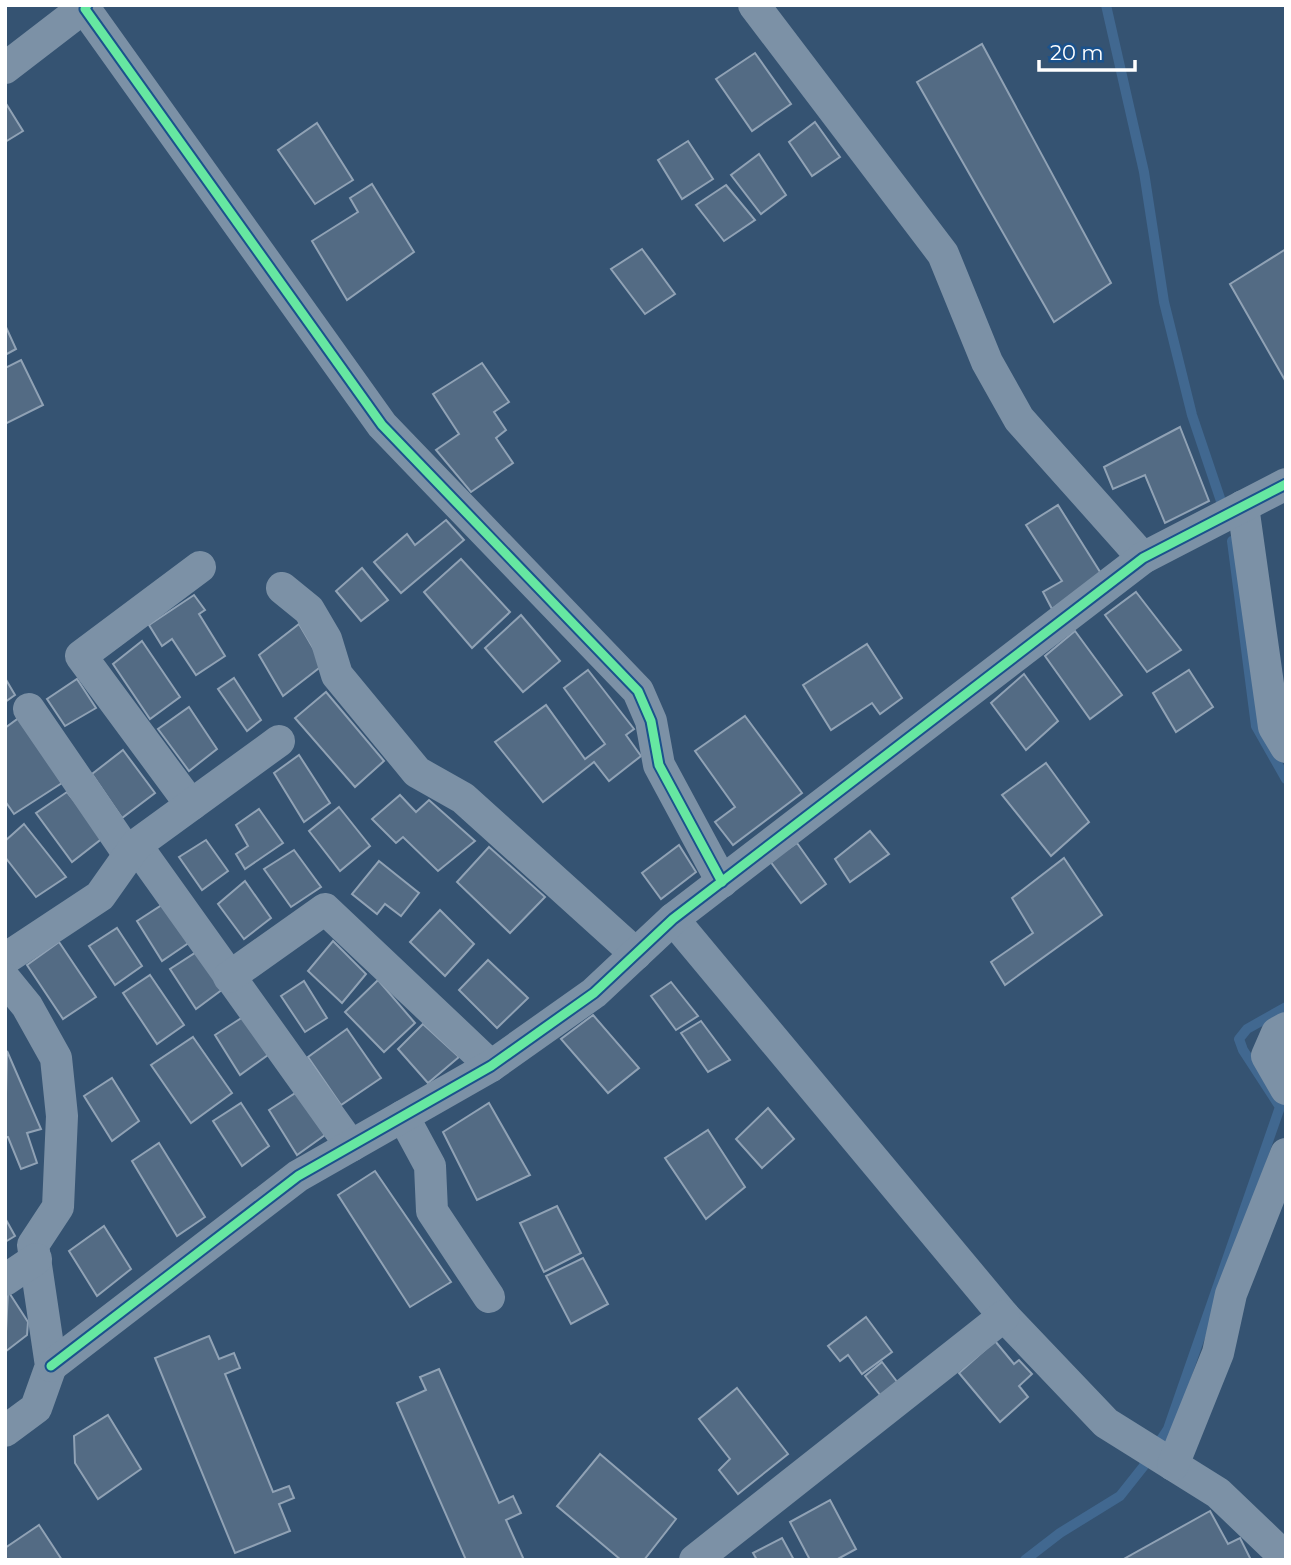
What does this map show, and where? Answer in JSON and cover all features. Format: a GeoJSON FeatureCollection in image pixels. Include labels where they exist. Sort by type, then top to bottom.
{"type":"FeatureCollection","features":[{"type":"Feature","properties":{"kind":"street"},"geometry":{"type":"LineString","coordinates":[[754,5],[943,254],[987,362],[1018,419],[1143,558]]}},
{"type":"Feature","properties":{"kind":"street"},"geometry":{"type":"LineString","coordinates":[[5,68],[86,7],[382,425],[638,691],[651,721],[659,765],[722,882]]}},
{"type":"Feature","properties":{"kind":"street"},"geometry":{"type":"LineString","coordinates":[[51,1366],[298,1176],[491,1066],[594,993],[673,919],[1143,558],[1286,484]]}},
{"type":"Feature","properties":{"kind":"street"},"geometry":{"type":"LineString","coordinates":[[1231,513],[1274,727],[1286,747]]}},
{"type":"Feature","properties":{"kind":"street"},"geometry":{"type":"LineString","coordinates":[[191,805],[81,656],[200,568]]}},
{"type":"Feature","properties":{"kind":"street"},"geometry":{"type":"LineString","coordinates":[[282,588],[309,610],[326,639],[337,675],[417,772],[463,798],[636,954]]}},
{"type":"Feature","properties":{"kind":"street"},"geometry":{"type":"LineString","coordinates":[[29,709],[229,976],[351,1146]]}},
{"type":"Feature","properties":{"kind":"street"},"geometry":{"type":"LineString","coordinates":[[5,958],[100,896],[132,850],[279,741]]}},
{"type":"Feature","properties":{"kind":"street"},"geometry":{"type":"LineString","coordinates":[[229,976],[325,909],[491,1066]]}},
{"type":"Feature","properties":{"kind":"street"},"geometry":{"type":"LineString","coordinates":[[673,919],[1004,1316],[1106,1423],[1218,1493],[1286,1558]]}},
{"type":"Feature","properties":{"kind":"street"},"geometry":{"type":"LineString","coordinates":[[5,979],[27,1006],[56,1058],[62,1116],[58,1207],[33,1245],[51,1366],[36,1408],[5,1430]]}},
{"type":"Feature","properties":{"kind":"street"},"geometry":{"type":"LineString","coordinates":[[1286,1028],[1277,1033],[1267,1056],[1286,1088]]}},
{"type":"Feature","properties":{"kind":"street"},"geometry":{"type":"LineString","coordinates":[[403,1116],[430,1167],[432,1211],[489,1297]]}},
{"type":"Feature","properties":{"kind":"street"},"geometry":{"type":"LineString","coordinates":[[1160,1457],[1218,1353],[1231,1294],[1286,1154]]}},
{"type":"Feature","properties":{"kind":"street"},"geometry":{"type":"LineString","coordinates":[[5,1280],[36,1259]]}},
{"type":"Feature","properties":{"kind":"street"},"geometry":{"type":"LineString","coordinates":[[695,1560],[1004,1316]]}},
{"type":"Feature","properties":{"kind":"building"},"geometry":{"type":"Polygon","coordinates":[[[982,44],[1111,283],[1054,322],[917,82],[982,44]]]}},
{"type":"Feature","properties":{"kind":"building"},"geometry":{"type":"Polygon","coordinates":[[[755,53],[791,104],[752,131],[716,79],[755,53]]]}},
{"type":"Feature","properties":{"kind":"building"},"geometry":{"type":"Polygon","coordinates":[[[5,102],[23,131],[5,142],[5,102]]]}},
{"type":"Feature","properties":{"kind":"building"},"geometry":{"type":"Polygon","coordinates":[[[815,122],[840,157],[812,176],[789,142],[815,122]]]}},
{"type":"Feature","properties":{"kind":"building"},"geometry":{"type":"Polygon","coordinates":[[[317,123],[353,180],[315,204],[278,150],[317,123]]]}},
{"type":"Feature","properties":{"kind":"building"},"geometry":{"type":"Polygon","coordinates":[[[688,141],[713,179],[682,199],[658,160],[688,141]]]}},
{"type":"Feature","properties":{"kind":"building"},"geometry":{"type":"Polygon","coordinates":[[[759,154],[786,195],[761,214],[731,175],[759,154]]]}},
{"type":"Feature","properties":{"kind":"building"},"geometry":{"type":"Polygon","coordinates":[[[372,184],[414,252],[347,300],[312,241],[358,212],[350,198],[372,184]]]}},
{"type":"Feature","properties":{"kind":"building"},"geometry":{"type":"Polygon","coordinates":[[[726,185],[755,220],[724,241],[696,205],[726,185]]]}},
{"type":"Feature","properties":{"kind":"building"},"geometry":{"type":"Polygon","coordinates":[[[642,249],[675,294],[645,314],[611,269],[642,249]]]}},
{"type":"Feature","properties":{"kind":"building"},"geometry":{"type":"Polygon","coordinates":[[[1286,249],[1286,382],[1230,284],[1286,249]]]}},
{"type":"Feature","properties":{"kind":"building"},"geometry":{"type":"Polygon","coordinates":[[[5,325],[16,349],[5,355],[5,325]]]}},
{"type":"Feature","properties":{"kind":"building"},"geometry":{"type":"Polygon","coordinates":[[[21,360],[43,405],[5,424],[5,368],[21,360]]]}},
{"type":"Feature","properties":{"kind":"building"},"geometry":{"type":"Polygon","coordinates":[[[482,363],[509,402],[494,412],[506,430],[496,438],[513,463],[471,492],[436,450],[459,434],[433,394],[482,363]]]}},
{"type":"Feature","properties":{"kind":"building"},"geometry":{"type":"Polygon","coordinates":[[[1180,427],[1209,501],[1165,523],[1145,475],[1113,489],[1104,467],[1180,427]]]}},
{"type":"Feature","properties":{"kind":"building"},"geometry":{"type":"Polygon","coordinates":[[[1058,505],[1102,575],[1052,609],[1043,592],[1062,581],[1026,525],[1058,505]]]}},
{"type":"Feature","properties":{"kind":"building"},"geometry":{"type":"Polygon","coordinates":[[[446,520],[464,540],[401,593],[374,562],[407,534],[415,545],[446,520]]]}},
{"type":"Feature","properties":{"kind":"building"},"geometry":{"type":"Polygon","coordinates":[[[461,559],[510,612],[472,648],[424,592],[461,559]]]}},
{"type":"Feature","properties":{"kind":"building"},"geometry":{"type":"Polygon","coordinates":[[[362,568],[388,600],[361,621],[336,591],[362,568]]]}},
{"type":"Feature","properties":{"kind":"building"},"geometry":{"type":"Polygon","coordinates":[[[1136,592],[1181,650],[1147,672],[1105,615],[1136,592]]]}},
{"type":"Feature","properties":{"kind":"building"},"geometry":{"type":"Polygon","coordinates":[[[194,595],[205,610],[199,614],[225,656],[196,675],[172,639],[162,646],[149,625],[194,595]]]}},
{"type":"Feature","properties":{"kind":"building"},"geometry":{"type":"Polygon","coordinates":[[[521,615],[560,661],[523,692],[485,648],[521,615]]]}},
{"type":"Feature","properties":{"kind":"building"},"geometry":{"type":"Polygon","coordinates":[[[299,624],[323,665],[283,696],[259,655],[299,624]]]}},
{"type":"Feature","properties":{"kind":"building"},"geometry":{"type":"Polygon","coordinates":[[[1075,631],[1122,695],[1090,719],[1045,656],[1075,631]]]}},
{"type":"Feature","properties":{"kind":"building"},"geometry":{"type":"Polygon","coordinates":[[[142,641],[180,697],[150,719],[113,664],[142,641]]]}},
{"type":"Feature","properties":{"kind":"building"},"geometry":{"type":"Polygon","coordinates":[[[867,644],[902,698],[880,714],[872,703],[831,730],[803,685],[867,644]]]}},
{"type":"Feature","properties":{"kind":"building"},"geometry":{"type":"Polygon","coordinates":[[[588,670],[634,729],[626,735],[641,756],[609,781],[594,762],[543,802],[495,742],[546,705],[585,759],[605,744],[564,688],[588,670]]]}},
{"type":"Feature","properties":{"kind":"building"},"geometry":{"type":"Polygon","coordinates":[[[1189,670],[1213,707],[1176,732],[1153,693],[1189,670]]]}},
{"type":"Feature","properties":{"kind":"building"},"geometry":{"type":"Polygon","coordinates":[[[1024,674],[1058,721],[1026,750],[991,703],[1024,674]]]}},
{"type":"Feature","properties":{"kind":"building"},"geometry":{"type":"Polygon","coordinates":[[[5,678],[15,695],[5,702],[5,678]]]}},
{"type":"Feature","properties":{"kind":"building"},"geometry":{"type":"Polygon","coordinates":[[[234,678],[261,720],[247,731],[218,689],[234,678]]]}},
{"type":"Feature","properties":{"kind":"building"},"geometry":{"type":"Polygon","coordinates":[[[77,679],[96,708],[65,726],[47,699],[77,679]]]}},
{"type":"Feature","properties":{"kind":"building"},"geometry":{"type":"Polygon","coordinates":[[[326,692],[384,761],[355,787],[295,718],[326,692]]]}},
{"type":"Feature","properties":{"kind":"building"},"geometry":{"type":"Polygon","coordinates":[[[189,707],[217,749],[189,771],[158,729],[189,707]]]}},
{"type":"Feature","properties":{"kind":"building"},"geometry":{"type":"Polygon","coordinates":[[[745,716],[802,793],[733,845],[715,822],[735,807],[695,751],[745,716]]]}},
{"type":"Feature","properties":{"kind":"building"},"geometry":{"type":"Polygon","coordinates":[[[20,717],[62,783],[14,814],[5,801],[5,728],[20,717]]]}},
{"type":"Feature","properties":{"kind":"building"},"geometry":{"type":"Polygon","coordinates":[[[123,750],[155,793],[122,818],[92,774],[123,750]]]}},
{"type":"Feature","properties":{"kind":"building"},"geometry":{"type":"Polygon","coordinates":[[[299,755],[330,803],[304,822],[274,773],[299,755]]]}},
{"type":"Feature","properties":{"kind":"building"},"geometry":{"type":"Polygon","coordinates":[[[1046,763],[1089,822],[1051,856],[1002,795],[1046,763]]]}},
{"type":"Feature","properties":{"kind":"building"},"geometry":{"type":"Polygon","coordinates":[[[67,792],[104,837],[72,862],[36,813],[67,792]]]}},
{"type":"Feature","properties":{"kind":"building"},"geometry":{"type":"Polygon","coordinates":[[[400,795],[416,812],[429,800],[475,841],[438,871],[403,837],[396,843],[372,819],[400,795]]]}},
{"type":"Feature","properties":{"kind":"building"},"geometry":{"type":"Polygon","coordinates":[[[339,807],[370,846],[340,871],[309,831],[339,807]]]}},
{"type":"Feature","properties":{"kind":"building"},"geometry":{"type":"Polygon","coordinates":[[[259,809],[283,843],[245,869],[236,854],[248,846],[236,825],[259,809]]]}},
{"type":"Feature","properties":{"kind":"building"},"geometry":{"type":"Polygon","coordinates":[[[24,824],[66,877],[36,897],[5,857],[5,841],[24,824]]]}},
{"type":"Feature","properties":{"kind":"building"},"geometry":{"type":"Polygon","coordinates":[[[870,831],[889,854],[850,882],[835,859],[870,831]]]}},
{"type":"Feature","properties":{"kind":"building"},"geometry":{"type":"Polygon","coordinates":[[[206,840],[228,871],[202,890],[179,857],[206,840]]]}},
{"type":"Feature","properties":{"kind":"building"},"geometry":{"type":"Polygon","coordinates":[[[797,843],[826,884],[801,903],[770,861],[797,843]]]}},
{"type":"Feature","properties":{"kind":"building"},"geometry":{"type":"Polygon","coordinates":[[[679,845],[696,872],[661,899],[642,873],[679,845]]]}},
{"type":"Feature","properties":{"kind":"building"},"geometry":{"type":"Polygon","coordinates":[[[489,847],[545,897],[510,933],[457,882],[489,847]]]}},
{"type":"Feature","properties":{"kind":"building"},"geometry":{"type":"Polygon","coordinates":[[[294,850],[321,887],[291,907],[264,869],[294,850]]]}},
{"type":"Feature","properties":{"kind":"building"},"geometry":{"type":"Polygon","coordinates":[[[1064,858],[1102,915],[1005,985],[991,962],[1033,933],[1012,898],[1064,858]]]}},
{"type":"Feature","properties":{"kind":"building"},"geometry":{"type":"Polygon","coordinates":[[[379,861],[419,893],[401,916],[385,904],[377,914],[352,894],[379,861]]]}},
{"type":"Feature","properties":{"kind":"building"},"geometry":{"type":"Polygon","coordinates":[[[245,881],[271,918],[244,939],[218,904],[245,881]]]}},
{"type":"Feature","properties":{"kind":"building"},"geometry":{"type":"Polygon","coordinates":[[[165,903],[190,942],[162,961],[137,921],[165,903]]]}},
{"type":"Feature","properties":{"kind":"building"},"geometry":{"type":"Polygon","coordinates":[[[440,910],[474,944],[445,976],[410,942],[440,910]]]}},
{"type":"Feature","properties":{"kind":"building"},"geometry":{"type":"Polygon","coordinates":[[[117,928],[142,966],[115,985],[89,946],[117,928]]]}},
{"type":"Feature","properties":{"kind":"building"},"geometry":{"type":"Polygon","coordinates":[[[333,941],[366,974],[342,1003],[308,971],[333,941]]]}},
{"type":"Feature","properties":{"kind":"building"},"geometry":{"type":"Polygon","coordinates":[[[59,942],[96,997],[63,1019],[27,965],[59,942]]]}},
{"type":"Feature","properties":{"kind":"building"},"geometry":{"type":"Polygon","coordinates":[[[198,951],[223,989],[196,1009],[170,969],[198,951]]]}},
{"type":"Feature","properties":{"kind":"building"},"geometry":{"type":"Polygon","coordinates":[[[488,960],[528,998],[497,1028],[459,990],[488,960]]]}},
{"type":"Feature","properties":{"kind":"building"},"geometry":{"type":"Polygon","coordinates":[[[150,975],[184,1025],[157,1044],[123,993],[150,975]]]}},
{"type":"Feature","properties":{"kind":"building"},"geometry":{"type":"Polygon","coordinates":[[[378,980],[415,1023],[384,1052],[345,1012],[378,980]]]}},
{"type":"Feature","properties":{"kind":"building"},"geometry":{"type":"Polygon","coordinates":[[[304,981],[327,1018],[305,1032],[281,996],[304,981]]]}},
{"type":"Feature","properties":{"kind":"building"},"geometry":{"type":"Polygon","coordinates":[[[671,982],[698,1016],[676,1030],[651,996],[671,982]]]}},
{"type":"Feature","properties":{"kind":"building"},"geometry":{"type":"Polygon","coordinates":[[[593,1015],[639,1068],[608,1093],[561,1039],[593,1015]]]}},
{"type":"Feature","properties":{"kind":"building"},"geometry":{"type":"Polygon","coordinates":[[[243,1017],[268,1055],[240,1075],[215,1035],[243,1017]]]}},
{"type":"Feature","properties":{"kind":"building"},"geometry":{"type":"Polygon","coordinates":[[[701,1021],[730,1060],[708,1072],[681,1033],[701,1021]]]}},
{"type":"Feature","properties":{"kind":"building"},"geometry":{"type":"Polygon","coordinates":[[[423,1024],[459,1057],[428,1083],[398,1049],[423,1024]]]}},
{"type":"Feature","properties":{"kind":"building"},"geometry":{"type":"Polygon","coordinates":[[[347,1029],[381,1078],[341,1105],[308,1057],[347,1029]]]}},
{"type":"Feature","properties":{"kind":"building"},"geometry":{"type":"Polygon","coordinates":[[[193,1037],[232,1093],[191,1123],[151,1065],[193,1037]]]}},
{"type":"Feature","properties":{"kind":"building"},"geometry":{"type":"Polygon","coordinates":[[[7,1051],[41,1129],[27,1133],[37,1163],[21,1169],[8,1137],[5,1137],[7,1051]]]}},
{"type":"Feature","properties":{"kind":"building"},"geometry":{"type":"Polygon","coordinates":[[[112,1078],[139,1121],[112,1141],[84,1096],[112,1078]]]}},
{"type":"Feature","properties":{"kind":"building"},"geometry":{"type":"Polygon","coordinates":[[[297,1092],[325,1135],[297,1155],[269,1110],[297,1092]]]}},
{"type":"Feature","properties":{"kind":"building"},"geometry":{"type":"Polygon","coordinates":[[[241,1103],[269,1146],[242,1166],[213,1121],[241,1103]]]}},
{"type":"Feature","properties":{"kind":"building"},"geometry":{"type":"Polygon","coordinates":[[[489,1103],[530,1175],[477,1200],[443,1132],[489,1103]]]}},
{"type":"Feature","properties":{"kind":"building"},"geometry":{"type":"Polygon","coordinates":[[[768,1108],[794,1139],[762,1168],[736,1139],[768,1108]]]}},
{"type":"Feature","properties":{"kind":"building"},"geometry":{"type":"Polygon","coordinates":[[[708,1130],[745,1187],[706,1219],[665,1158],[708,1130]]]}},
{"type":"Feature","properties":{"kind":"building"},"geometry":{"type":"Polygon","coordinates":[[[159,1143],[205,1217],[177,1236],[132,1161],[159,1143]]]}},
{"type":"Feature","properties":{"kind":"building"},"geometry":{"type":"Polygon","coordinates":[[[375,1171],[451,1282],[410,1307],[338,1195],[375,1171]]]}},
{"type":"Feature","properties":{"kind":"building"},"geometry":{"type":"Polygon","coordinates":[[[557,1206],[581,1253],[544,1272],[520,1223],[557,1206]]]}},
{"type":"Feature","properties":{"kind":"building"},"geometry":{"type":"Polygon","coordinates":[[[5,1218],[15,1236],[5,1242],[5,1218]]]}},
{"type":"Feature","properties":{"kind":"building"},"geometry":{"type":"Polygon","coordinates":[[[104,1226],[131,1269],[97,1296],[69,1251],[104,1226]]]}},
{"type":"Feature","properties":{"kind":"building"},"geometry":{"type":"Polygon","coordinates":[[[583,1258],[608,1304],[571,1324],[546,1276],[583,1258]]]}},
{"type":"Feature","properties":{"kind":"building"},"geometry":{"type":"Polygon","coordinates":[[[8,1291],[28,1322],[27,1335],[5,1352],[8,1291]]]}},
{"type":"Feature","properties":{"kind":"building"},"geometry":{"type":"Polygon","coordinates":[[[866,1317],[892,1352],[862,1374],[848,1355],[840,1361],[828,1346],[866,1317]]]}},
{"type":"Feature","properties":{"kind":"building"},"geometry":{"type":"Polygon","coordinates":[[[209,1336],[219,1359],[234,1353],[240,1368],[225,1374],[273,1492],[289,1486],[294,1498],[279,1504],[290,1531],[235,1553],[155,1358],[209,1336]]]}},
{"type":"Feature","properties":{"kind":"building"},"geometry":{"type":"Polygon","coordinates":[[[995,1341],[1014,1364],[1019,1360],[1032,1374],[1019,1386],[1028,1397],[1000,1422],[959,1373],[995,1341]]]}},
{"type":"Feature","properties":{"kind":"building"},"geometry":{"type":"Polygon","coordinates":[[[882,1362],[898,1383],[881,1396],[865,1376],[882,1362]]]}},
{"type":"Feature","properties":{"kind":"building"},"geometry":{"type":"Polygon","coordinates":[[[439,1369],[499,1503],[513,1496],[521,1513],[506,1520],[524,1560],[466,1560],[397,1403],[426,1390],[420,1377],[439,1369]]]}},
{"type":"Feature","properties":{"kind":"building"},"geometry":{"type":"Polygon","coordinates":[[[737,1388],[788,1454],[738,1494],[719,1470],[730,1459],[699,1419],[737,1388]]]}},
{"type":"Feature","properties":{"kind":"building"},"geometry":{"type":"Polygon","coordinates":[[[108,1415],[141,1469],[98,1499],[75,1463],[74,1436],[108,1415]]]}},
{"type":"Feature","properties":{"kind":"building"},"geometry":{"type":"Polygon","coordinates":[[[600,1454],[676,1519],[644,1560],[621,1560],[557,1506],[600,1454]]]}},
{"type":"Feature","properties":{"kind":"building"},"geometry":{"type":"Polygon","coordinates":[[[830,1500],[856,1549],[836,1560],[810,1560],[790,1522],[830,1500]]]}},
{"type":"Feature","properties":{"kind":"building"},"geometry":{"type":"Polygon","coordinates":[[[1210,1511],[1228,1544],[1240,1538],[1251,1560],[1122,1560],[1210,1511]]]}},
{"type":"Feature","properties":{"kind":"building"},"geometry":{"type":"Polygon","coordinates":[[[39,1525],[62,1560],[5,1560],[5,1548],[39,1525]]]}},
{"type":"Feature","properties":{"kind":"building"},"geometry":{"type":"Polygon","coordinates":[[[782,1538],[794,1560],[757,1560],[753,1553],[782,1538]]]}},
{"type":"Feature","properties":{"kind":"waterway"},"geometry":{"type":"LineString","coordinates":[[1106,5],[1144,172],[1164,302],[1192,415],[1225,513]]}},
{"type":"Feature","properties":{"kind":"waterway"},"geometry":{"type":"LineString","coordinates":[[1232,541],[1256,726],[1286,779]]}},
{"type":"Feature","properties":{"kind":"waterway"},"geometry":{"type":"LineString","coordinates":[[1025,1560],[1060,1533],[1120,1496],[1168,1429],[1280,1107],[1243,1050],[1239,1039],[1247,1029],[1286,1007]]}},
{"type":"Feature","properties":{"kind":"cycle path"},"geometry":{"type":"LineString","coordinates":[[87,5],[85,9],[382,425],[638,691],[651,721],[659,765],[722,882]]}},
{"type":"Feature","properties":{"kind":"cycle path"},"geometry":{"type":"LineString","coordinates":[[51,1366],[298,1176],[491,1066],[594,993],[673,919],[1143,558],[1286,484]]}}]}
